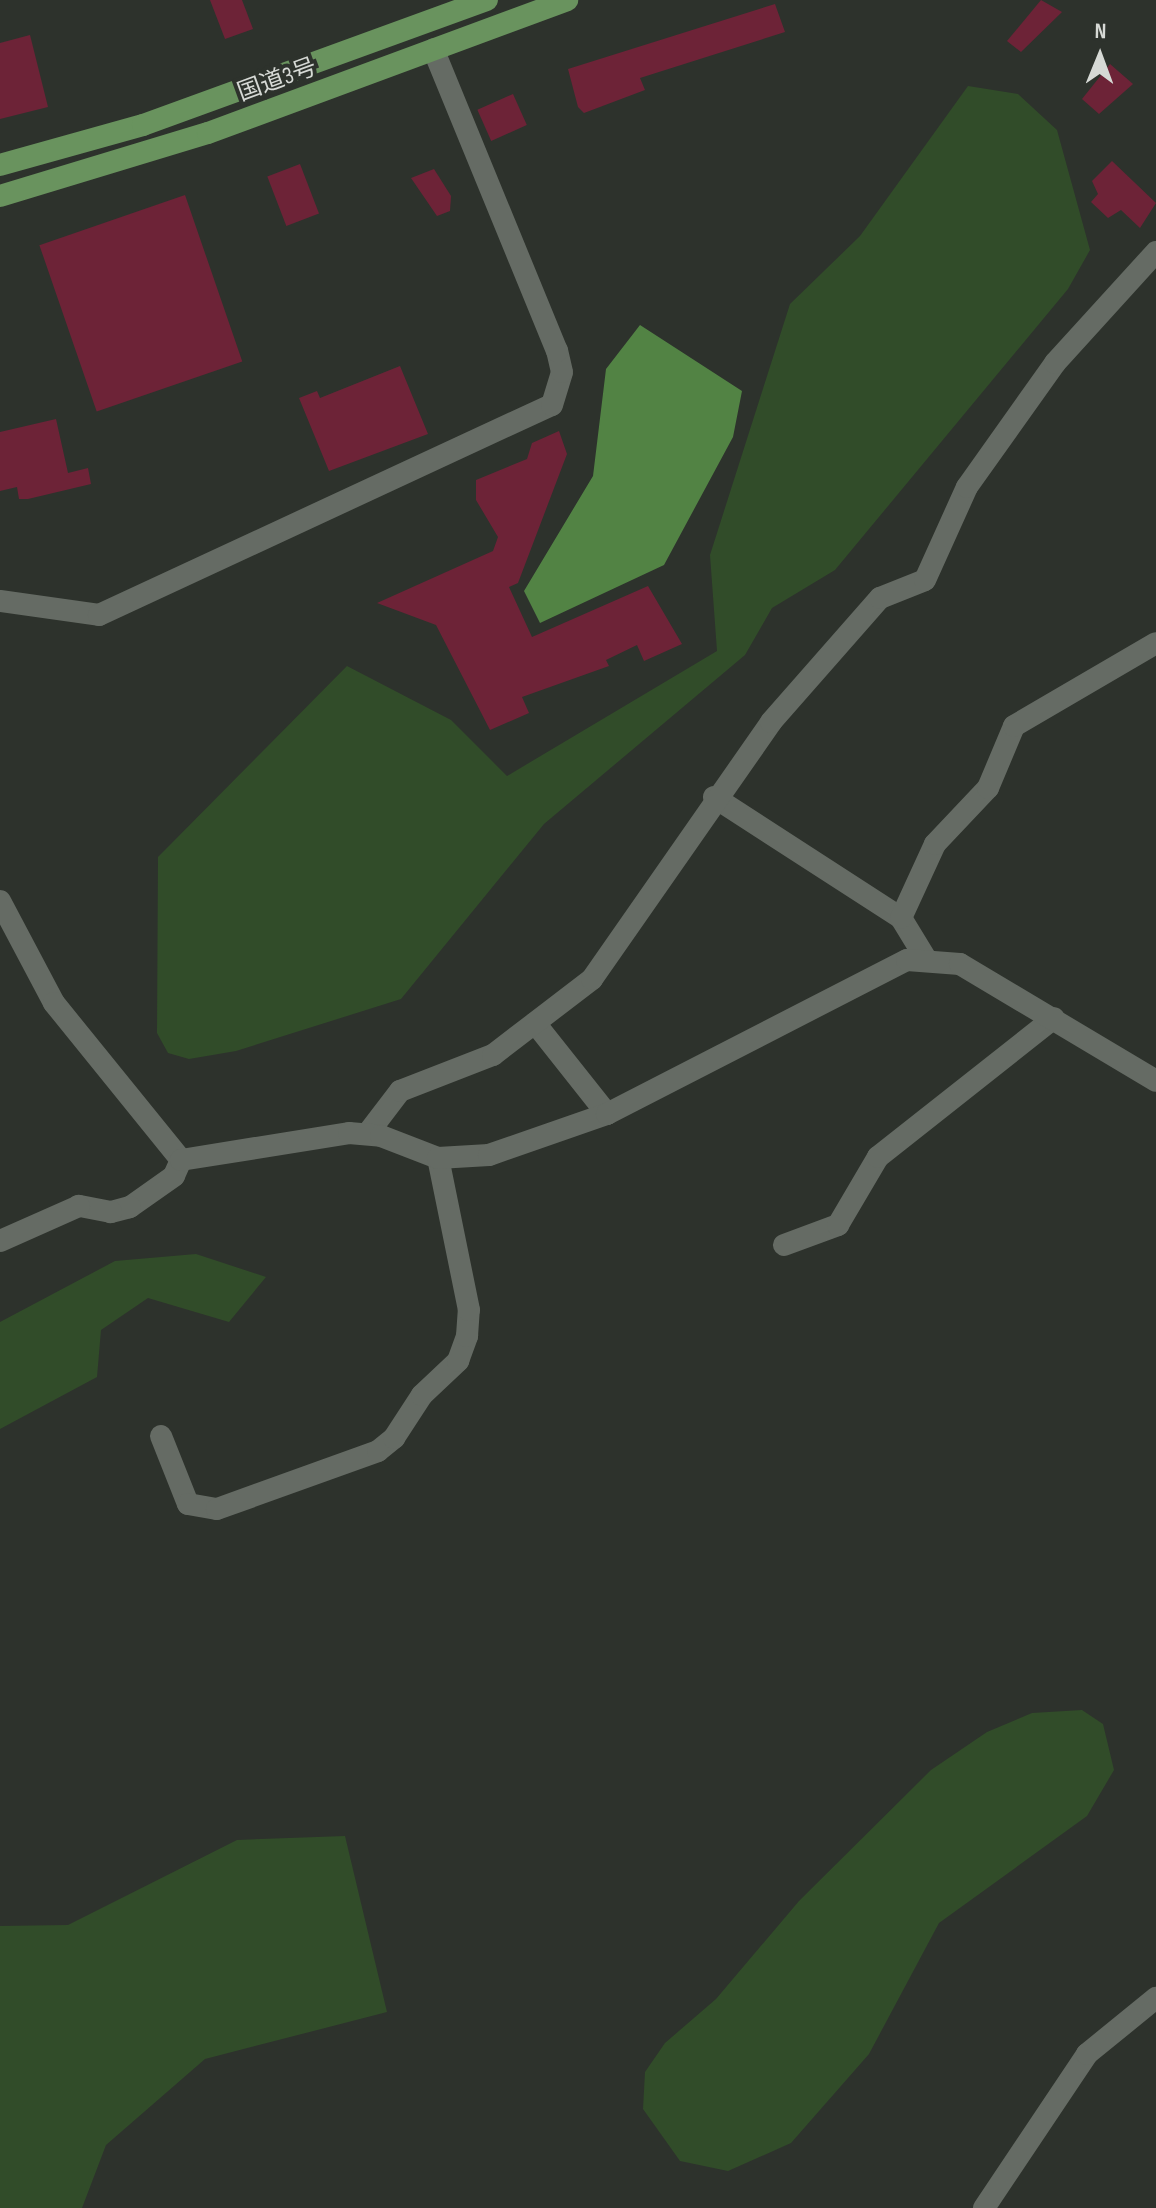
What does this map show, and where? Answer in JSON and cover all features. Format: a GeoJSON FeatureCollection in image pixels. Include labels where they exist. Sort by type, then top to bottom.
{"type":"FeatureCollection","features":[{"type":"Feature","properties":{"kind":"highway","name":"国道3号"},"geometry":{"type":"LineString","coordinates":[[0,165],[143,125],[487,0]]}},
{"type":"Feature","properties":{"kind":"highway","name":"国道3号"},"geometry":{"type":"LineString","coordinates":[[0,196],[208,133],[567,0]]}},
{"type":"Feature","properties":{"kind":"street"},"geometry":{"type":"LineString","coordinates":[[0,601],[99,615],[552,405],[562,372],[557,351],[433,49]]}},
{"type":"Feature","properties":{"kind":"street"},"geometry":{"type":"LineString","coordinates":[[368,1133],[400,1091],[493,1055],[607,961],[714,797],[880,598],[925,580],[967,487],[1055,363],[1156,252]]}},
{"type":"Feature","properties":{"kind":"street"},"geometry":{"type":"LineString","coordinates":[[901,918],[935,844],[988,788],[1014,726],[1156,643]]}},
{"type":"Feature","properties":{"kind":"street"},"geometry":{"type":"LineString","coordinates":[[714,797],[901,918],[926,959]]}},
{"type":"Feature","properties":{"kind":"street"},"geometry":{"type":"LineString","coordinates":[[0,901],[54,1003],[181,1160]]}},
{"type":"Feature","properties":{"kind":"street"},"geometry":{"type":"LineString","coordinates":[[181,1160],[368,1133],[438,1158],[489,1155],[607,1114],[873,972],[926,959],[960,964],[1156,1081]]}},
{"type":"Feature","properties":{"kind":"street"},"geometry":{"type":"LineString","coordinates":[[784,1245],[838,1225],[878,1157],[1054,1018]]}},
{"type":"Feature","properties":{"kind":"street"},"geometry":{"type":"LineString","coordinates":[[535,1023],[607,1114]]}},
{"type":"Feature","properties":{"kind":"street"},"geometry":{"type":"LineString","coordinates":[[161,1436],[188,1504],[217,1509],[378,1451],[394,1438],[422,1395],[458,1361],[467,1336],[469,1310],[438,1158]]}},
{"type":"Feature","properties":{"kind":"street"},"geometry":{"type":"LineString","coordinates":[[0,1241],[79,1206],[111,1212],[130,1207],[174,1176],[181,1160]]}},
{"type":"Feature","properties":{"kind":"street"},"geometry":{"type":"LineString","coordinates":[[984,2208],[1087,2054],[1156,1998]]}},
{"type":"Feature","properties":{"kind":"shaded area"},"geometry":{"type":"Polygon","coordinates":[[[968,86],[1018,94],[1057,130],[1090,250],[1068,289],[835,570],[772,608],[745,655],[544,824],[401,999],[236,1051],[189,1059],[168,1053],[157,1033],[158,857],[347,666],[451,720],[507,776],[717,651],[710,555],[790,304],[860,236],[968,86]]]}},
{"type":"Feature","properties":{"kind":"shaded area"},"geometry":{"type":"Polygon","coordinates":[[[640,325],[742,391],[733,437],[664,565],[540,623],[524,591],[593,476],[606,369],[640,325]]]}},
{"type":"Feature","properties":{"kind":"shaded area"},"geometry":{"type":"Polygon","coordinates":[[[196,1254],[266,1277],[229,1322],[148,1298],[101,1330],[97,1377],[0,1429],[0,1322],[115,1261],[196,1254]]]}},
{"type":"Feature","properties":{"kind":"shaded area"},"geometry":{"type":"Polygon","coordinates":[[[1082,1710],[1103,1724],[1114,1770],[1087,1816],[939,1923],[869,2054],[791,2143],[728,2171],[680,2161],[643,2109],[645,2072],[665,2043],[716,1999],[799,1901],[931,1770],[987,1732],[1032,1713],[1082,1710]]]}},
{"type":"Feature","properties":{"kind":"shaded area"},"geometry":{"type":"Polygon","coordinates":[[[345,1836],[387,2012],[205,2059],[106,2145],[82,2208],[0,2208],[0,1926],[68,1925],[237,1840],[345,1836]]]}},
{"type":"Feature","properties":{"kind":"building"},"geometry":{"type":"Polygon","coordinates":[[[210,0],[242,0],[253,29],[225,39],[210,0]]]}},
{"type":"Feature","properties":{"kind":"building"},"geometry":{"type":"Polygon","coordinates":[[[1041,0],[1062,12],[1021,52],[1007,41],[1041,0]]]}},
{"type":"Feature","properties":{"kind":"building"},"geometry":{"type":"Polygon","coordinates":[[[775,4],[785,32],[640,78],[645,90],[584,113],[578,107],[568,69],[775,4]]]}},
{"type":"Feature","properties":{"kind":"building"},"geometry":{"type":"Polygon","coordinates":[[[30,35],[48,107],[0,119],[0,43],[30,35]]]}},
{"type":"Feature","properties":{"kind":"building"},"geometry":{"type":"Polygon","coordinates":[[[1110,64],[1133,84],[1099,114],[1082,99],[1110,64]]]}},
{"type":"Feature","properties":{"kind":"building"},"geometry":{"type":"Polygon","coordinates":[[[513,94],[527,125],[491,141],[477,110],[513,94]]]}},
{"type":"Feature","properties":{"kind":"building"},"geometry":{"type":"Polygon","coordinates":[[[1112,161],[1156,203],[1140,228],[1121,210],[1108,218],[1091,202],[1098,194],[1092,181],[1112,161]]]}},
{"type":"Feature","properties":{"kind":"building"},"geometry":{"type":"Polygon","coordinates":[[[300,164],[319,213],[286,226],[267,177],[300,164]]]}},
{"type":"Feature","properties":{"kind":"building"},"geometry":{"type":"Polygon","coordinates":[[[434,169],[451,196],[450,211],[437,216],[411,178],[434,169]]]}},
{"type":"Feature","properties":{"kind":"building"},"geometry":{"type":"Polygon","coordinates":[[[185,195],[242,361],[97,412],[39,245],[185,195]]]}},
{"type":"Feature","properties":{"kind":"building"},"geometry":{"type":"Polygon","coordinates":[[[400,366],[428,434],[329,471],[299,398],[317,391],[320,398],[400,366]]]}},
{"type":"Feature","properties":{"kind":"building"},"geometry":{"type":"Polygon","coordinates":[[[56,419],[68,473],[88,468],[91,484],[28,499],[19,499],[17,487],[0,491],[0,432],[56,419]]]}},
{"type":"Feature","properties":{"kind":"building"},"geometry":{"type":"Polygon","coordinates":[[[559,431],[567,454],[518,583],[509,587],[532,637],[648,586],[682,644],[644,661],[637,645],[606,660],[609,666],[522,697],[529,713],[490,730],[436,625],[377,603],[493,551],[498,537],[476,500],[476,480],[527,459],[532,443],[559,431]]]}}]}
